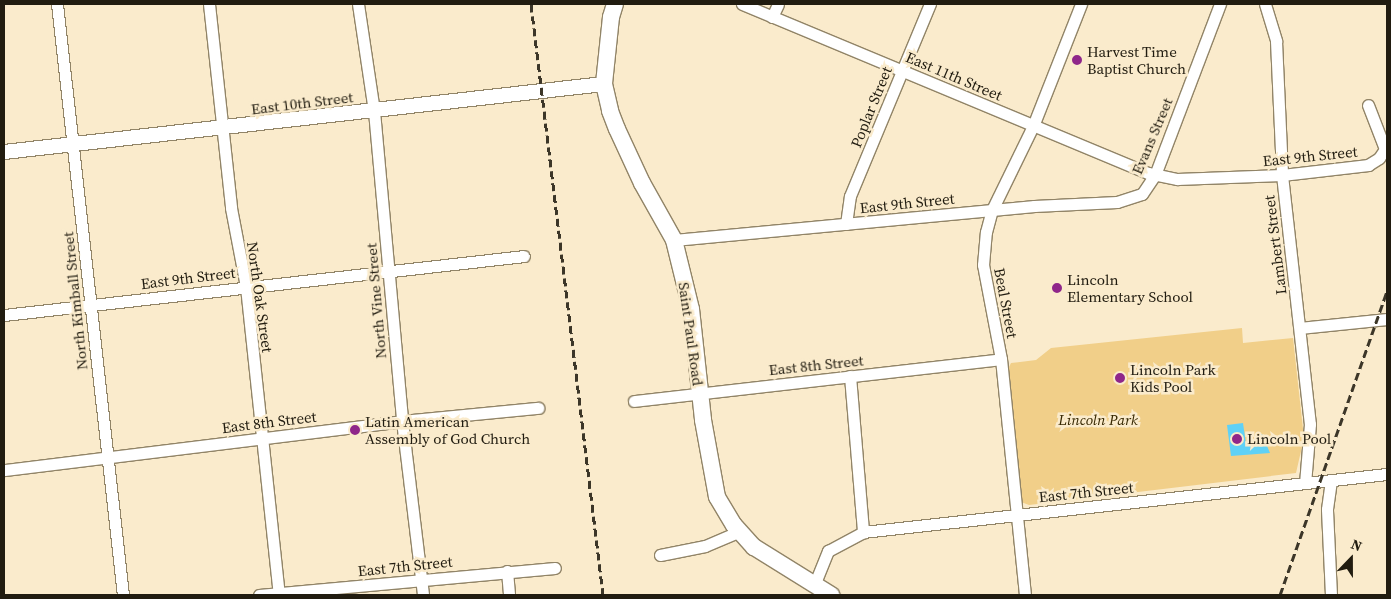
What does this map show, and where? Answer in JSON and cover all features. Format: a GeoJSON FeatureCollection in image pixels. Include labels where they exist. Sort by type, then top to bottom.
{"type":"FeatureCollection","features":[{"type":"Feature","properties":{"kind":"main road","name":"Saint Paul Road"},"geometry":{"type":"LineString","coordinates":[[615,4],[611,17],[604,84],[610,111],[617,129],[642,183],[674,240],[691,309],[700,393],[711,471],[717,497],[740,532],[754,548],[791,571],[815,583],[832,595]]}},
{"type":"Feature","properties":{"kind":"street","name":"North Kimball Street"},"geometry":{"type":"LineString","coordinates":[[57,4],[123,595]]}},
{"type":"Feature","properties":{"kind":"street","name":"North Oak Street"},"geometry":{"type":"LineString","coordinates":[[209,4],[231,208],[246,287],[279,594]]}},
{"type":"Feature","properties":{"kind":"street","name":"North Vine Street"},"geometry":{"type":"LineString","coordinates":[[358,4],[374,111],[402,421],[423,595]]}},
{"type":"Feature","properties":{"kind":"street","name":"East 11th Street"},"geometry":{"type":"LineString","coordinates":[[742,4],[1155,175]]}},
{"type":"Feature","properties":{"kind":"street"},"geometry":{"type":"LineString","coordinates":[[772,17],[778,4]]}},
{"type":"Feature","properties":{"kind":"street","name":"Poplar Street"},"geometry":{"type":"LineString","coordinates":[[846,224],[850,196],[930,4]]}},
{"type":"Feature","properties":{"kind":"street","name":"Beal Street"},"geometry":{"type":"LineString","coordinates":[[1025,595],[1001,359],[983,265],[986,232],[992,210],[1033,126],[1081,4]]}},
{"type":"Feature","properties":{"kind":"street","name":"Evans Street"},"geometry":{"type":"LineString","coordinates":[[1142,194],[1155,175],[1220,4]]}},
{"type":"Feature","properties":{"kind":"street","name":"Lambert Street"},"geometry":{"type":"LineString","coordinates":[[1265,4],[1276,40],[1282,174],[1310,424],[1305,484]]}},
{"type":"Feature","properties":{"kind":"street","name":"East 10th Street"},"geometry":{"type":"LineString","coordinates":[[4,152],[72,143],[222,129],[604,84]]}},
{"type":"Feature","properties":{"kind":"street","name":"East 9th Street"},"geometry":{"type":"LineString","coordinates":[[1155,175],[1177,179],[1201,179],[1282,174],[1368,165],[1379,158],[1385,149],[1368,105]]}},
{"type":"Feature","properties":{"kind":"street","name":"East 9th Street"},"geometry":{"type":"LineString","coordinates":[[674,240],[992,210],[1118,202],[1142,194]]}},
{"type":"Feature","properties":{"kind":"street","name":"East 9th Street"},"geometry":{"type":"LineString","coordinates":[[4,315],[524,256]]}},
{"type":"Feature","properties":{"kind":"street"},"geometry":{"type":"LineString","coordinates":[[1300,328],[1387,318]]}},
{"type":"Feature","properties":{"kind":"street","name":"East 8th Street"},"geometry":{"type":"LineString","coordinates":[[634,401],[1001,359]]}},
{"type":"Feature","properties":{"kind":"street"},"geometry":{"type":"LineString","coordinates":[[850,376],[863,532]]}},
{"type":"Feature","properties":{"kind":"street","name":"East 8th Street"},"geometry":{"type":"LineString","coordinates":[[4,470],[402,421],[538,408]]}},
{"type":"Feature","properties":{"kind":"street","name":"East 7th Street"},"geometry":{"type":"LineString","coordinates":[[815,583],[828,551],[863,532],[1387,474]]}},
{"type":"Feature","properties":{"kind":"street"},"geometry":{"type":"LineString","coordinates":[[1331,480],[1327,509],[1331,595]]}},
{"type":"Feature","properties":{"kind":"street"},"geometry":{"type":"LineString","coordinates":[[660,555],[705,546],[740,532]]}},
{"type":"Feature","properties":{"kind":"street","name":"East 7th Street"},"geometry":{"type":"LineString","coordinates":[[259,595],[555,568]]}},
{"type":"Feature","properties":{"kind":"street"},"geometry":{"type":"LineString","coordinates":[[507,571],[509,595]]}},
{"type":"Feature","properties":{"kind":"green space","name":"Lincoln Park"},"geometry":{"type":"Polygon","coordinates":[[[1242,328],[1243,343],[1293,338],[1304,438],[1296,473],[1029,505],[1021,502],[1007,371],[1011,363],[1036,360],[1051,348],[1242,328]]]}},
{"type":"Feature","properties":{"kind":"water","name":"Lincoln Pool"},"geometry":{"type":"Polygon","coordinates":[[[1243,423],[1246,444],[1262,434],[1270,453],[1231,456],[1227,425],[1243,423]]]}},
{"type":"Feature","properties":{"kind":"railway"},"geometry":{"type":"LineString","coordinates":[[531,4],[603,595]]}},
{"type":"Feature","properties":{"kind":"railway"},"geometry":{"type":"LineString","coordinates":[[1280,595],[1387,291]]}},
{"type":"Feature","properties":{"kind":"place","name":"Harvest Time Baptist Church"},"geometry":{"type":"Point","coordinates":[1077,60]}},
{"type":"Feature","properties":{"kind":"place","name":"Lincoln Elementary School"},"geometry":{"type":"Point","coordinates":[1057,288]}},
{"type":"Feature","properties":{"kind":"place","name":"Lincoln Park Kids Pool"},"geometry":{"type":"Point","coordinates":[1120,378]}},
{"type":"Feature","properties":{"kind":"place","name":"Latin American Assembly of God Church"},"geometry":{"type":"Point","coordinates":[355,430]}},
{"type":"Feature","properties":{"kind":"place","name":"Lincoln Pool"},"geometry":{"type":"Point","coordinates":[1237,439]}}]}
